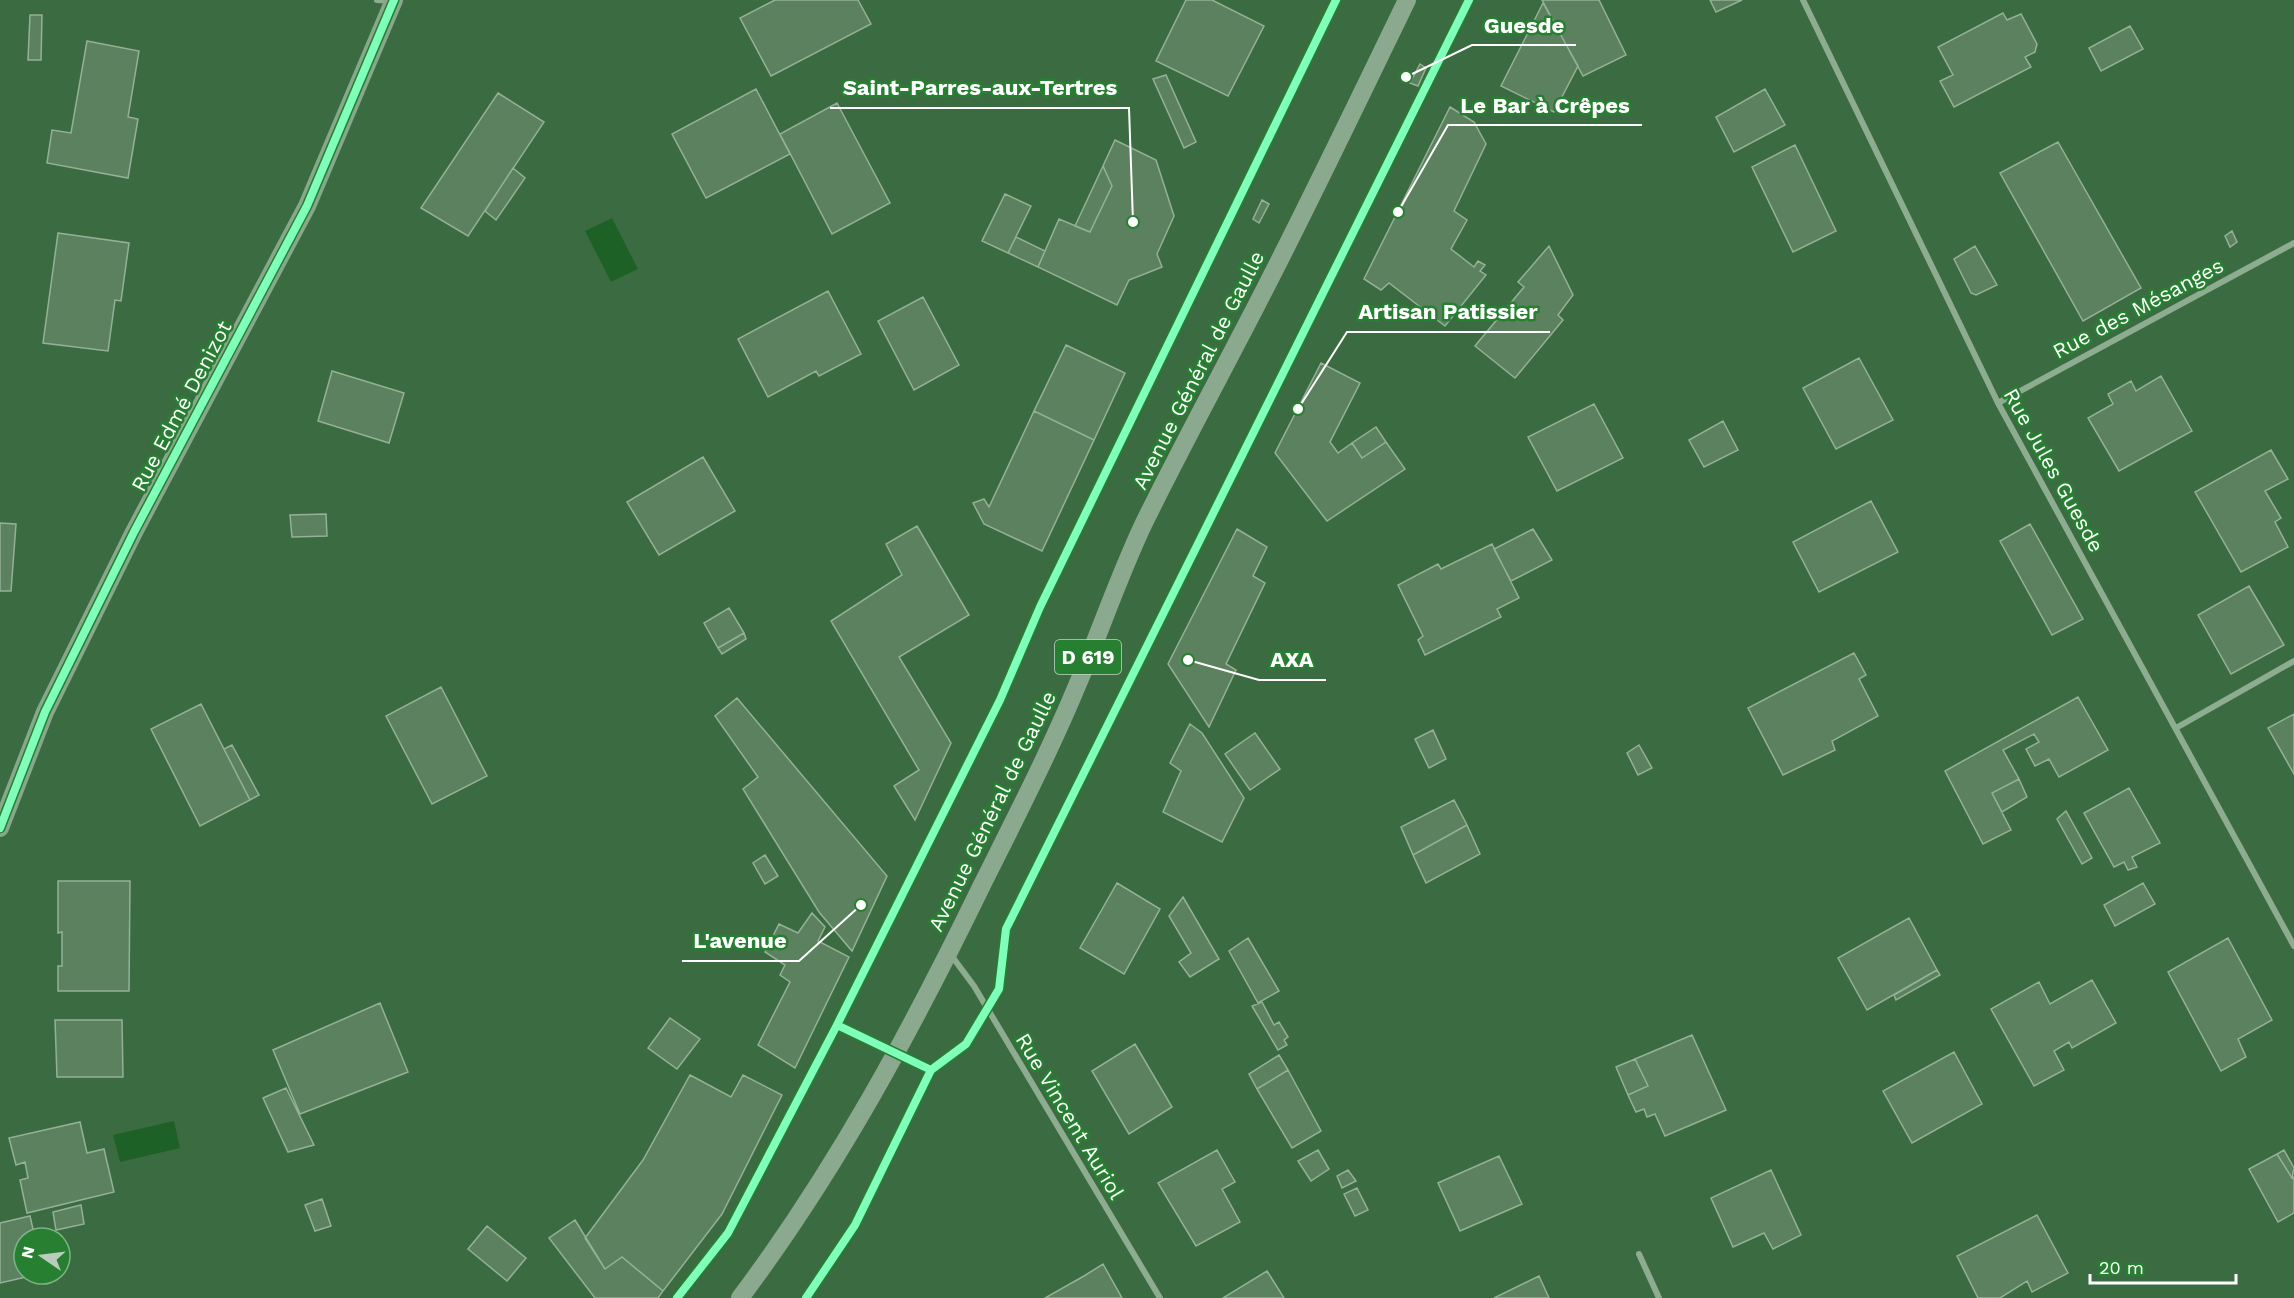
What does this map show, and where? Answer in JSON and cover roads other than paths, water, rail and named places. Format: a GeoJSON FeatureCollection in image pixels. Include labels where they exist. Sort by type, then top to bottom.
{"type":"FeatureCollection","features":[{"type":"Feature","properties":{"kind":"main road","name":"Avenue Général de Gaulle"},"geometry":{"type":"LineString","coordinates":[[740,1298],[786,1237],[836,1158],[897,1053],[949,953],[1060,724],[1143,526],[1317,186],[1407,0]]}},
{"type":"Feature","properties":{"kind":"street"},"geometry":{"type":"LineString","coordinates":[[377,0],[394,0]]}},
{"type":"Feature","properties":{"kind":"street","name":"Rue Edmé Denizot"},"geometry":{"type":"LineString","coordinates":[[0,828],[45,712],[134,532],[308,206],[394,0]]}},
{"type":"Feature","properties":{"kind":"street","name":"Rue Jules Guesde"},"geometry":{"type":"LineString","coordinates":[[1803,0],[1998,403],[2294,946]]}},
{"type":"Feature","properties":{"kind":"street","name":"Rue des Mésanges"},"geometry":{"type":"LineString","coordinates":[[1998,403],[2294,243]]}},
{"type":"Feature","properties":{"kind":"street"},"geometry":{"type":"LineString","coordinates":[[2176,728],[2294,661]]}},
{"type":"Feature","properties":{"kind":"street","name":"Rue Vincent Auriol"},"geometry":{"type":"LineString","coordinates":[[949,953],[974,986],[1160,1298]]}},
{"type":"Feature","properties":{"kind":"street"},"geometry":{"type":"LineString","coordinates":[[1639,1254],[1659,1298]]}},
{"type":"Feature","properties":{"kind":"place","name":"Guesde"},"geometry":{"type":"Point","coordinates":[1406,77]}},
{"type":"Feature","properties":{"kind":"place","name":"Le Bar à Crêpes"},"geometry":{"type":"Point","coordinates":[1398,212]}},
{"type":"Feature","properties":{"kind":"place","name":"Saint-Parres-aux-Tertres"},"geometry":{"type":"Point","coordinates":[1133,222]}},
{"type":"Feature","properties":{"kind":"place","name":"Artisan Patissier"},"geometry":{"type":"Point","coordinates":[1298,409]}},
{"type":"Feature","properties":{"kind":"place","name":"AXA"},"geometry":{"type":"Point","coordinates":[1188,660]}},
{"type":"Feature","properties":{"kind":"place","name":"L'avenue"},"geometry":{"type":"Point","coordinates":[861,905]}}]}
